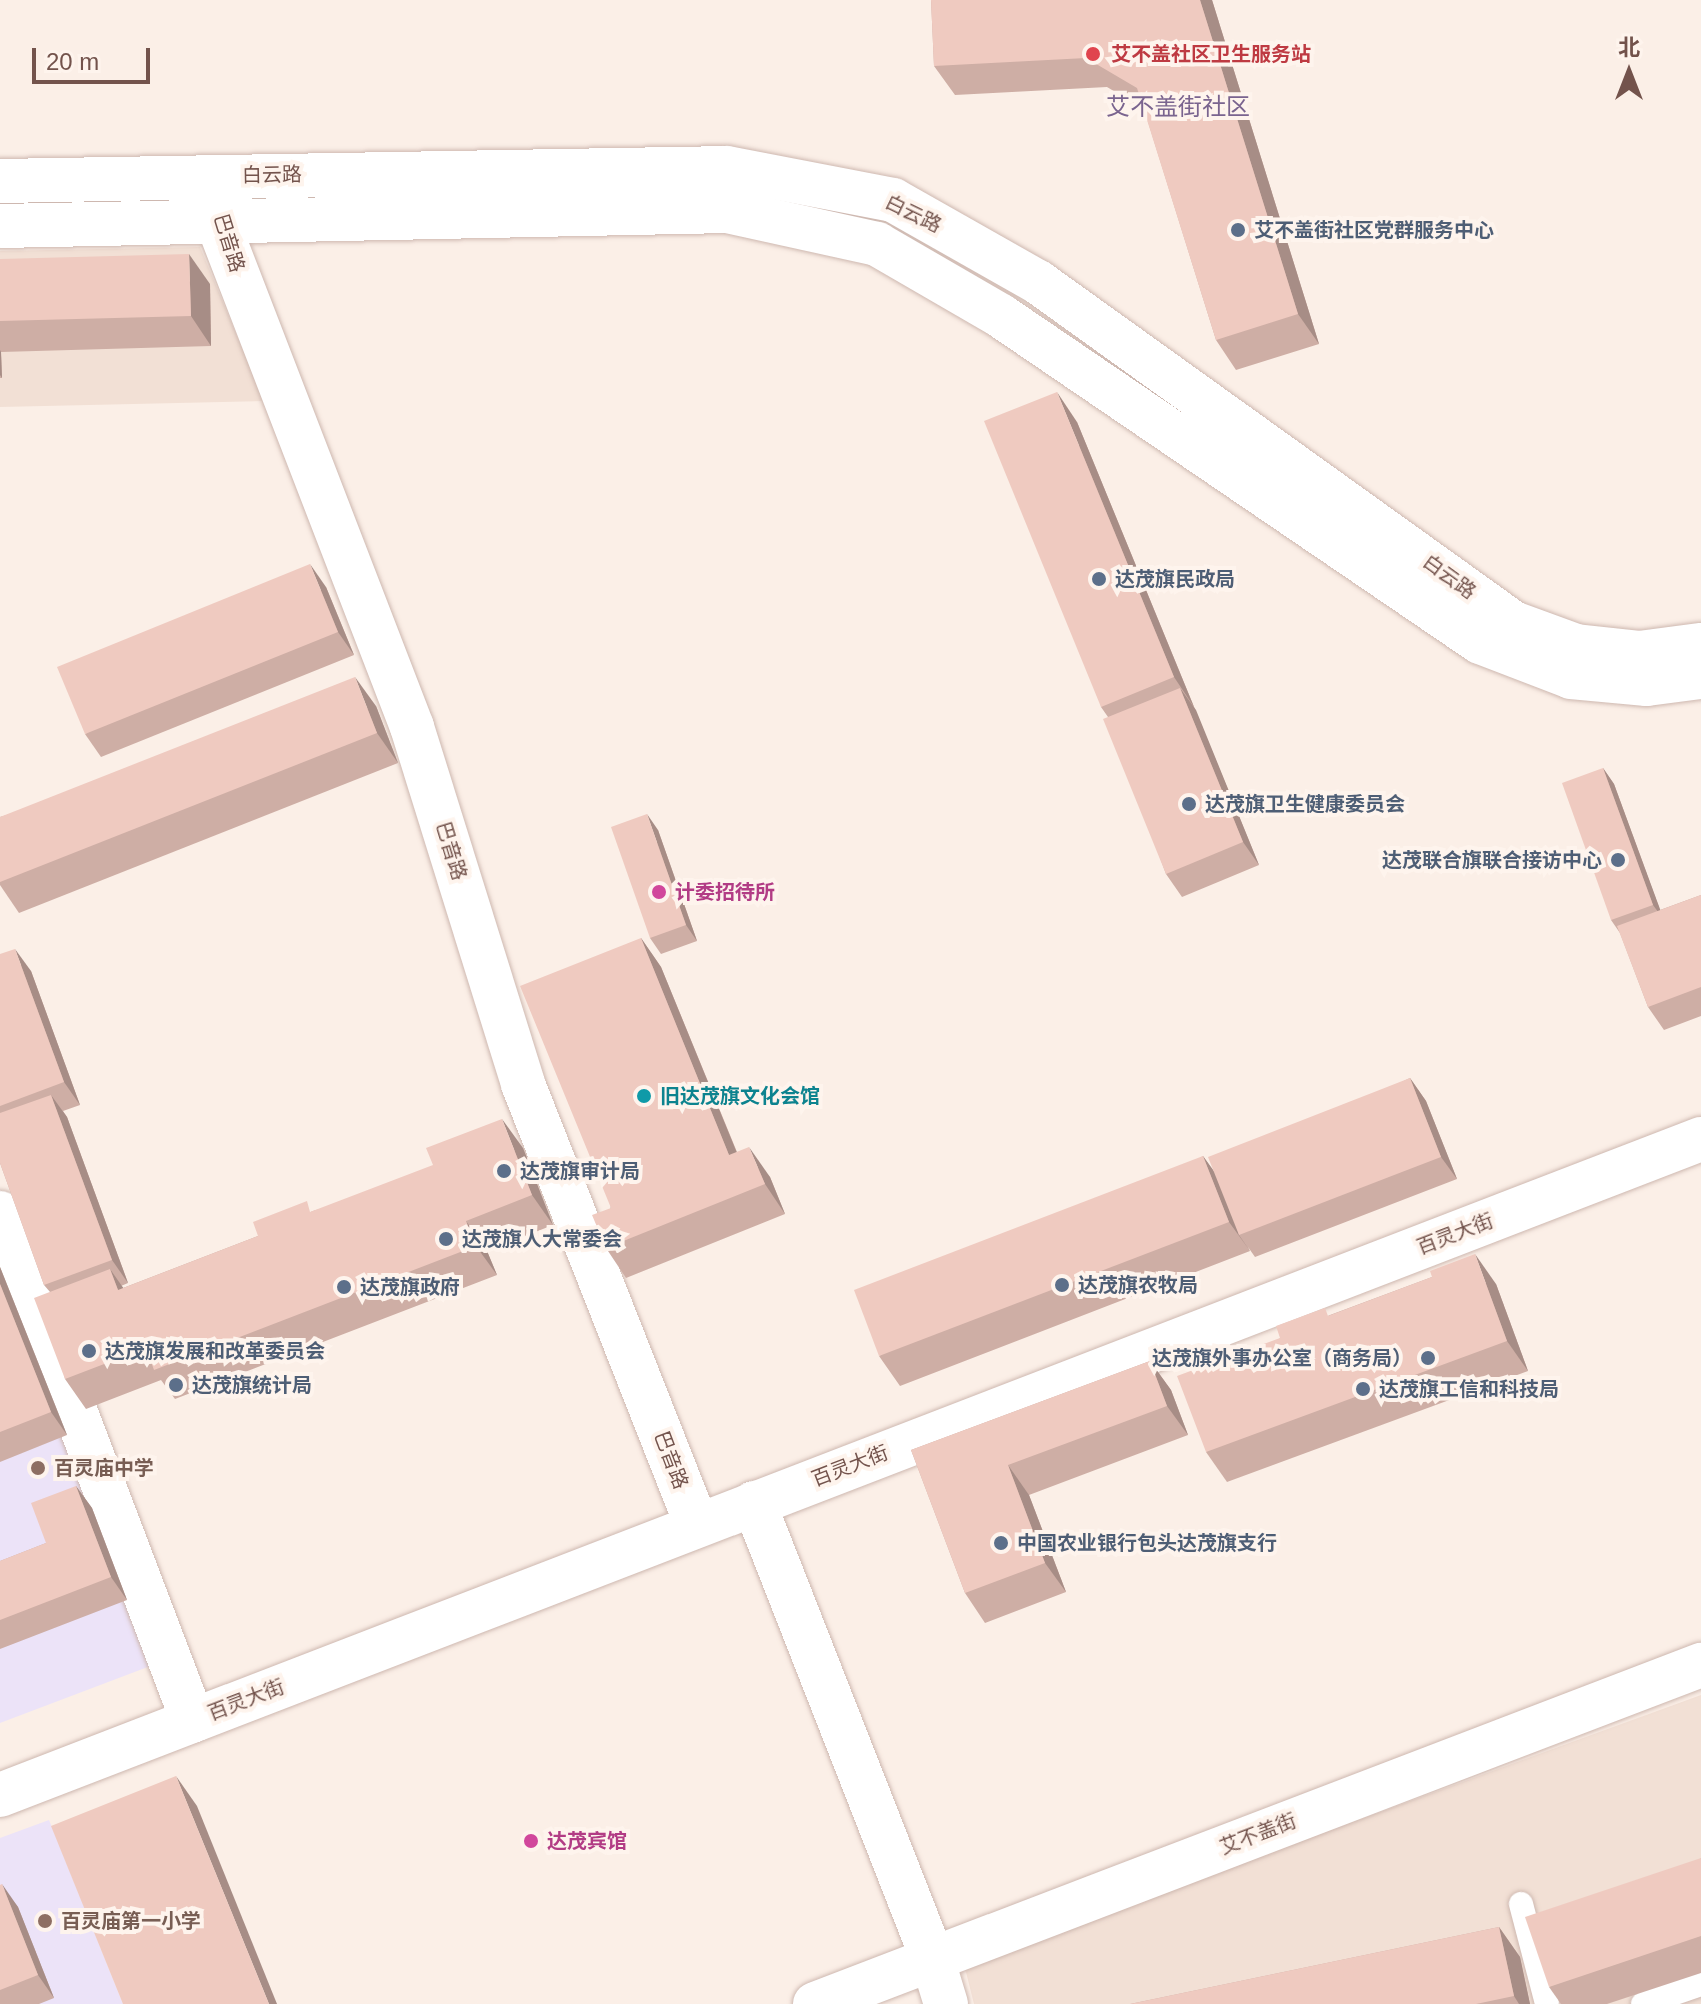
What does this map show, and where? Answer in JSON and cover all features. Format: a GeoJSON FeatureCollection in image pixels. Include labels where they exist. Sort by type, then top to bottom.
{"type":"FeatureCollection","features":[{"type":"Feature","properties":{"kind":"street","name":"白云路"},"geometry":{"type":"LineString","coordinates":[[0,181],[727,168],[893,200],[1038,282],[1513,623],[1576,646],[1639,653],[1701,645]]}},
{"type":"Feature","properties":{"kind":"street","name":"巴音路"},"geometry":{"type":"LineString","coordinates":[[216,176],[217,221],[412,727],[523,1084],[697,1525]]}},
{"type":"Feature","properties":{"kind":"street","name":"白云路"},"geometry":{"type":"LineString","coordinates":[[0,226],[727,211],[877,244],[1001,316],[1480,642],[1571,677],[1647,684],[1701,677]]}},
{"type":"Feature","properties":{"kind":"street","name":"百灵大街"},"geometry":{"type":"LineString","coordinates":[[0,1795],[1701,1139]]}},
{"type":"Feature","properties":{"kind":"street"},"geometry":{"type":"LineString","coordinates":[[0,1213],[193,1721]]}},
{"type":"Feature","properties":{"kind":"street"},"geometry":{"type":"LineString","coordinates":[[754,1503],[932,1958],[946,2004]]}},
{"type":"Feature","properties":{"kind":"street","name":"艾不盖街"},"geometry":{"type":"LineString","coordinates":[[815,2004],[1701,1665]]}},
{"type":"Feature","properties":{"kind":"lane"},"geometry":{"type":"LineString","coordinates":[[1521,1904],[1547,2004]]}},
{"type":"Feature","properties":{"kind":"lane"},"geometry":{"type":"LineString","coordinates":[[1643,2004],[1701,1984]]}},
{"type":"Feature","properties":{"kind":"shaded area"},"geometry":{"type":"Polygon","coordinates":[[[200,247],[264,401],[0,407],[0,251],[200,247]]]}},
{"type":"Feature","properties":{"kind":"shaded area","name":"百灵庙中学"},"geometry":{"type":"Polygon","coordinates":[[[0,1271],[153,1665],[0,1723],[0,1271]]]}},
{"type":"Feature","properties":{"kind":"shaded area"},"geometry":{"type":"Polygon","coordinates":[[[1701,1695],[1701,2004],[974,2004],[964,1964],[1701,1695]]]}},
{"type":"Feature","properties":{"kind":"shaded area","name":"百灵庙第一小学"},"geometry":{"type":"Polygon","coordinates":[[[49,1820],[123,2004],[0,2004],[0,1838],[49,1820]]]}},
{"type":"Feature","properties":{"kind":"building","name":"艾不盖街社区党群服务中心"},"geometry":{"type":"Polygon","coordinates":[[[931,0],[1200,0],[1298,314],[1216,340],[1137,88],[1086,58],[934,66],[931,0]]]}},
{"type":"Feature","properties":{"kind":"building"},"geometry":{"type":"Polygon","coordinates":[[[189,254],[191,316],[0,321],[0,259],[189,254]]]}},
{"type":"Feature","properties":{"kind":"building","name":"达茂旗民政局"},"geometry":{"type":"Polygon","coordinates":[[[1057,392],[1174,677],[1101,707],[984,421],[1057,392]]]}},
{"type":"Feature","properties":{"kind":"building"},"geometry":{"type":"Polygon","coordinates":[[[310,564],[338,632],[85,734],[57,667],[310,564]]]}},
{"type":"Feature","properties":{"kind":"building"},"geometry":{"type":"Polygon","coordinates":[[[355,677],[377,733],[0,882],[0,817],[355,677]]]}},
{"type":"Feature","properties":{"kind":"building","name":"达茂旗卫生健康委员会"},"geometry":{"type":"Polygon","coordinates":[[[1180,688],[1243,842],[1166,874],[1103,719],[1180,688]]]}},
{"type":"Feature","properties":{"kind":"building","name":"达茂联合旗联合接访中心"},"geometry":{"type":"Polygon","coordinates":[[[1603,768],[1653,905],[1611,920],[1562,783],[1603,768]]]}},
{"type":"Feature","properties":{"kind":"building","name":"计委招待所"},"geometry":{"type":"Polygon","coordinates":[[[647,814],[686,925],[650,938],[611,827],[647,814]]]}},
{"type":"Feature","properties":{"kind":"building"},"geometry":{"type":"Polygon","coordinates":[[[1701,895],[1701,987],[1648,1007],[1617,926],[1701,895]]]}},
{"type":"Feature","properties":{"kind":"building","name":"旧达茂旗文化会馆"},"geometry":{"type":"Polygon","coordinates":[[[641,938],[729,1155],[749,1147],[765,1184],[606,1248],[592,1215],[611,1208],[520,986],[641,938]]]}},
{"type":"Feature","properties":{"kind":"building"},"geometry":{"type":"Polygon","coordinates":[[[15,949],[64,1082],[0,1106],[0,954],[15,949]]]}},
{"type":"Feature","properties":{"kind":"building"},"geometry":{"type":"Polygon","coordinates":[[[1410,1078],[1441,1157],[1239,1235],[1208,1157],[1410,1078]]]}},
{"type":"Feature","properties":{"kind":"building"},"geometry":{"type":"Polygon","coordinates":[[[51,1095],[112,1260],[44,1285],[0,1163],[0,1113],[51,1095]]]}},
{"type":"Feature","properties":{"kind":"building"},"geometry":{"type":"Polygon","coordinates":[[[502,1119],[532,1195],[466,1221],[476,1246],[154,1370],[146,1348],[65,1379],[34,1298],[110,1269],[118,1290],[258,1236],[253,1222],[307,1201],[310,1212],[433,1165],[426,1148],[502,1119]]]}},
{"type":"Feature","properties":{"kind":"building"},"geometry":{"type":"Polygon","coordinates":[[[1203,1156],[1229,1222],[879,1356],[854,1290],[1203,1156]]]}},
{"type":"Feature","properties":{"kind":"building"},"geometry":{"type":"Polygon","coordinates":[[[1475,1254],[1507,1341],[1206,1452],[1177,1376],[1280,1338],[1276,1326],[1325,1308],[1328,1316],[1432,1277],[1430,1271],[1475,1254]]]}},
{"type":"Feature","properties":{"kind":"building"},"geometry":{"type":"Polygon","coordinates":[[[0,1284],[51,1412],[0,1432],[0,1284]]]}},
{"type":"Feature","properties":{"kind":"building"},"geometry":{"type":"Polygon","coordinates":[[[1150,1361],[1167,1406],[1008,1465],[1045,1563],[965,1593],[911,1450],[1150,1361]]]}},
{"type":"Feature","properties":{"kind":"building"},"geometry":{"type":"Polygon","coordinates":[[[76,1486],[111,1577],[0,1620],[0,1561],[46,1543],[31,1503],[76,1486]]]}},
{"type":"Feature","properties":{"kind":"building"},"geometry":{"type":"Polygon","coordinates":[[[176,1776],[269,2004],[123,2004],[51,1826],[176,1776]]]}},
{"type":"Feature","properties":{"kind":"building"},"geometry":{"type":"Polygon","coordinates":[[[1701,1858],[1701,1936],[1549,1987],[1525,1917],[1701,1858]]]}},
{"type":"Feature","properties":{"kind":"building"},"geometry":{"type":"Polygon","coordinates":[[[0,1885],[38,1975],[0,1990],[0,1885]]]}},
{"type":"Feature","properties":{"kind":"building"},"geometry":{"type":"Polygon","coordinates":[[[1499,1927],[1514,1996],[1476,2004],[1130,2004],[1499,1927]]]}},
{"type":"Feature","properties":{"kind":"place","name":"艾不盖社区卫生服务站"},"geometry":{"type":"Point","coordinates":[1093,54]}},
{"type":"Feature","properties":{"kind":"place","name":"艾不盖街社区党群服务中心"},"geometry":{"type":"Point","coordinates":[1238,230]}},
{"type":"Feature","properties":{"kind":"place","name":"达茂旗民政局"},"geometry":{"type":"Point","coordinates":[1099,579]}},
{"type":"Feature","properties":{"kind":"place","name":"达茂旗卫生健康委员会"},"geometry":{"type":"Point","coordinates":[1189,804]}},
{"type":"Feature","properties":{"kind":"place","name":"达茂联合旗联合接访中心"},"geometry":{"type":"Point","coordinates":[1618,860]}},
{"type":"Feature","properties":{"kind":"place","name":"计委招待所"},"geometry":{"type":"Point","coordinates":[659,892]}},
{"type":"Feature","properties":{"kind":"place","name":"旧达茂旗文化会馆"},"geometry":{"type":"Point","coordinates":[644,1096]}},
{"type":"Feature","properties":{"kind":"place","name":"达茂旗审计局"},"geometry":{"type":"Point","coordinates":[504,1171]}},
{"type":"Feature","properties":{"kind":"place","name":"达茂旗人大常委会"},"geometry":{"type":"Point","coordinates":[446,1239]}},
{"type":"Feature","properties":{"kind":"place","name":"达茂旗农牧局"},"geometry":{"type":"Point","coordinates":[1062,1285]}},
{"type":"Feature","properties":{"kind":"place","name":"达茂旗政府"},"geometry":{"type":"Point","coordinates":[344,1287]}},
{"type":"Feature","properties":{"kind":"place","name":"达茂旗发展和改革委员会"},"geometry":{"type":"Point","coordinates":[89,1351]}},
{"type":"Feature","properties":{"kind":"place","name":"达茂旗外事办公室（商务局）"},"geometry":{"type":"Point","coordinates":[1428,1358]}},
{"type":"Feature","properties":{"kind":"place","name":"达茂旗统计局"},"geometry":{"type":"Point","coordinates":[176,1385]}},
{"type":"Feature","properties":{"kind":"place","name":"达茂旗工信和科技局"},"geometry":{"type":"Point","coordinates":[1363,1389]}},
{"type":"Feature","properties":{"kind":"place","name":"百灵庙中学"},"geometry":{"type":"Point","coordinates":[38,1468]}},
{"type":"Feature","properties":{"kind":"place","name":"中国农业银行包头达茂旗支行"},"geometry":{"type":"Point","coordinates":[1001,1543]}},
{"type":"Feature","properties":{"kind":"place","name":"达茂宾馆"},"geometry":{"type":"Point","coordinates":[531,1841]}},
{"type":"Feature","properties":{"kind":"place","name":"百灵庙第一小学"},"geometry":{"type":"Point","coordinates":[45,1921]}},
{"type":"Feature","properties":{"kind":"district","name":"艾不盖街社区"},"geometry":{"type":"Point","coordinates":[1178,107]}}]}
